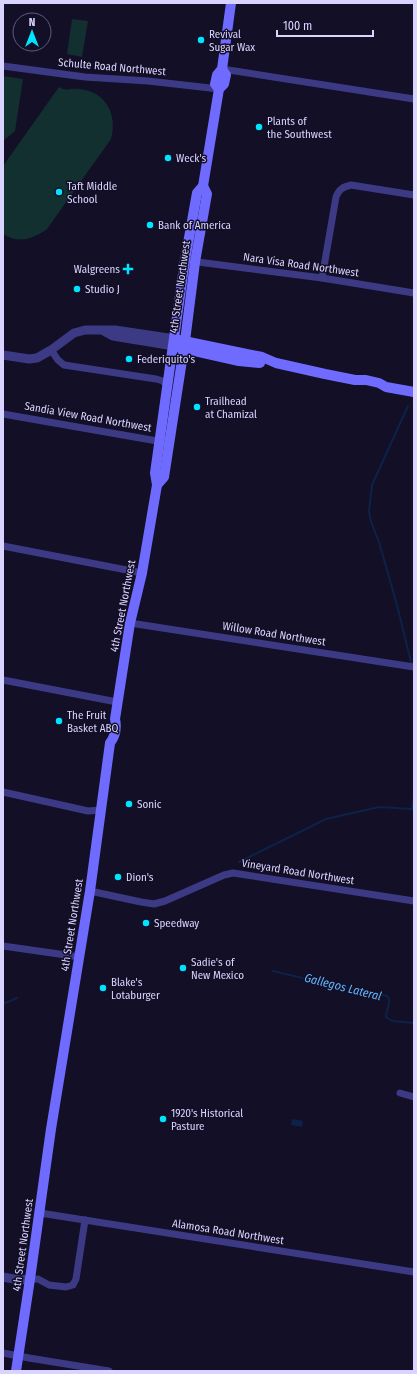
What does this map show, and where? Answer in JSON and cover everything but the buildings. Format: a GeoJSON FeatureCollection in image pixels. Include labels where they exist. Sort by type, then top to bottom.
{"type":"FeatureCollection","features":[{"type":"Feature","properties":{"kind":"main road","name":"4th Street Northwest"},"geometry":{"type":"LineString","coordinates":[[157,485],[164,477],[173,420],[179,345],[190,261],[208,194],[203,186],[219,89],[215,84],[217,74],[222,69],[231,3]]}},
{"type":"Feature","properties":{"kind":"main road","name":"4th Street Northwest"},"geometry":{"type":"LineString","coordinates":[[16,1371],[51,1130],[90,891],[110,743],[109,736],[111,725],[115,718],[130,623],[142,572],[157,485],[155,473],[159,441],[168,387],[179,345]]}},
{"type":"Feature","properties":{"kind":"main road"},"geometry":{"type":"LineString","coordinates":[[179,345],[239,361],[276,363],[355,380],[363,386],[376,389],[386,387],[414,392]]}},
{"type":"Feature","properties":{"kind":"street","name":"Schulte Road Northwest"},"geometry":{"type":"LineString","coordinates":[[3,66],[85,77],[148,81],[219,89]]}},
{"type":"Feature","properties":{"kind":"street"},"geometry":{"type":"LineString","coordinates":[[222,69],[414,99]]}},
{"type":"Feature","properties":{"kind":"street"},"geometry":{"type":"LineString","coordinates":[[322,278],[336,197],[342,188],[351,185],[414,195]]}},
{"type":"Feature","properties":{"kind":"street","name":"Nara Visa Road Northwest"},"geometry":{"type":"LineString","coordinates":[[190,261],[322,278],[414,293]]}},
{"type":"Feature","properties":{"kind":"street"},"geometry":{"type":"LineString","coordinates":[[3,355],[33,359],[41,357],[74,333],[85,330],[115,330],[179,345]]}},
{"type":"Feature","properties":{"kind":"street"},"geometry":{"type":"LineString","coordinates":[[51,350],[58,360],[68,366],[150,378],[163,381],[168,387]]}},
{"type":"Feature","properties":{"kind":"street","name":"Sandia View Road Northwest"},"geometry":{"type":"LineString","coordinates":[[3,414],[169,442]]}},
{"type":"Feature","properties":{"kind":"street"},"geometry":{"type":"LineString","coordinates":[[3,546],[142,572]]}},
{"type":"Feature","properties":{"kind":"street","name":"Willow Road Northwest"},"geometry":{"type":"LineString","coordinates":[[130,623],[414,667]]}},
{"type":"Feature","properties":{"kind":"street"},"geometry":{"type":"LineString","coordinates":[[3,680],[117,702]]}},
{"type":"Feature","properties":{"kind":"street"},"geometry":{"type":"LineString","coordinates":[[3,792],[88,811],[101,810]]}},
{"type":"Feature","properties":{"kind":"street","name":"Vineyard Road Northwest"},"geometry":{"type":"LineString","coordinates":[[90,891],[154,904],[165,901],[224,875],[233,873],[414,901]]}},
{"type":"Feature","properties":{"kind":"street"},"geometry":{"type":"LineString","coordinates":[[3,946],[80,957]]}},
{"type":"Feature","properties":{"kind":"street"},"geometry":{"type":"LineString","coordinates":[[400,1093],[414,1097]]}},
{"type":"Feature","properties":{"kind":"street","name":"Alamosa Road Northwest"},"geometry":{"type":"LineString","coordinates":[[40,1213],[414,1272]]}},
{"type":"Feature","properties":{"kind":"street"},"geometry":{"type":"LineString","coordinates":[[3,1277],[19,1280],[38,1279],[49,1285],[66,1287],[73,1285],[76,1279],[85,1220]]}},
{"type":"Feature","properties":{"kind":"street"},"geometry":{"type":"LineString","coordinates":[[3,1353],[109,1371]]}},
{"type":"Feature","properties":{"kind":"green space"},"geometry":{"type":"Polygon","coordinates":[[[72,19],[88,21],[82,57],[67,54],[72,19]]]}},
{"type":"Feature","properties":{"kind":"green space"},"geometry":{"type":"Polygon","coordinates":[[[3,76],[23,79],[15,131],[3,141],[3,76]]]}},
{"type":"Feature","properties":{"kind":"green space"},"geometry":{"type":"Polygon","coordinates":[[[59,87],[66,90],[79,89],[88,91],[103,99],[108,106],[113,121],[111,139],[47,229],[31,238],[15,239],[3,234],[3,166],[59,87]]]}},
{"type":"Feature","properties":{"kind":"water"},"geometry":{"type":"Polygon","coordinates":[[[292,1119],[303,1121],[302,1127],[291,1125],[292,1119]]]}},
{"type":"Feature","properties":{"kind":"waterway"},"geometry":{"type":"LineString","coordinates":[[408,406],[372,485],[369,511],[371,522],[379,542],[397,605],[411,662]]}},
{"type":"Feature","properties":{"kind":"waterway"},"geometry":{"type":"LineString","coordinates":[[239,862],[326,819],[379,807],[412,809],[414,796]]}},
{"type":"Feature","properties":{"kind":"waterway","name":"Gallegos Lateral"},"geometry":{"type":"LineString","coordinates":[[273,971],[387,996],[389,1001],[386,1017],[392,1021],[414,1023]]}},
{"type":"Feature","properties":{"kind":"waterway"},"geometry":{"type":"LineString","coordinates":[[3,1004],[17,998]]}},
{"type":"Feature","properties":{"kind":"place","name":"Revival Sugar Wax"},"geometry":{"type":"Point","coordinates":[201,40]}},
{"type":"Feature","properties":{"kind":"place","name":"Plants of the Southwest"},"geometry":{"type":"Point","coordinates":[259,127]}},
{"type":"Feature","properties":{"kind":"place","name":"Weck's"},"geometry":{"type":"Point","coordinates":[168,158]}},
{"type":"Feature","properties":{"kind":"place","name":"Taft Middle School"},"geometry":{"type":"Point","coordinates":[59,192]}},
{"type":"Feature","properties":{"kind":"place","name":"Bank of America"},"geometry":{"type":"Point","coordinates":[150,225]}},
{"type":"Feature","properties":{"kind":"place","name":"Walgreens"},"geometry":{"type":"Point","coordinates":[128,269]}},
{"type":"Feature","properties":{"kind":"place","name":"Studio J"},"geometry":{"type":"Point","coordinates":[77,289]}},
{"type":"Feature","properties":{"kind":"place","name":"Federiquito's"},"geometry":{"type":"Point","coordinates":[129,359]}},
{"type":"Feature","properties":{"kind":"place","name":"Trailhead at Chamizal"},"geometry":{"type":"Point","coordinates":[197,407]}},
{"type":"Feature","properties":{"kind":"place","name":"The Fruit Basket ABQ"},"geometry":{"type":"Point","coordinates":[59,721]}},
{"type":"Feature","properties":{"kind":"place","name":"Sonic"},"geometry":{"type":"Point","coordinates":[129,804]}},
{"type":"Feature","properties":{"kind":"place","name":"Dion's"},"geometry":{"type":"Point","coordinates":[118,877]}},
{"type":"Feature","properties":{"kind":"place","name":"Speedway"},"geometry":{"type":"Point","coordinates":[146,923]}},
{"type":"Feature","properties":{"kind":"place","name":"Sadie's of New Mexico"},"geometry":{"type":"Point","coordinates":[183,968]}},
{"type":"Feature","properties":{"kind":"place","name":"Blake's Lotaburger"},"geometry":{"type":"Point","coordinates":[103,988]}},
{"type":"Feature","properties":{"kind":"place","name":"1920's Historical Pasture"},"geometry":{"type":"Point","coordinates":[163,1119]}}]}
